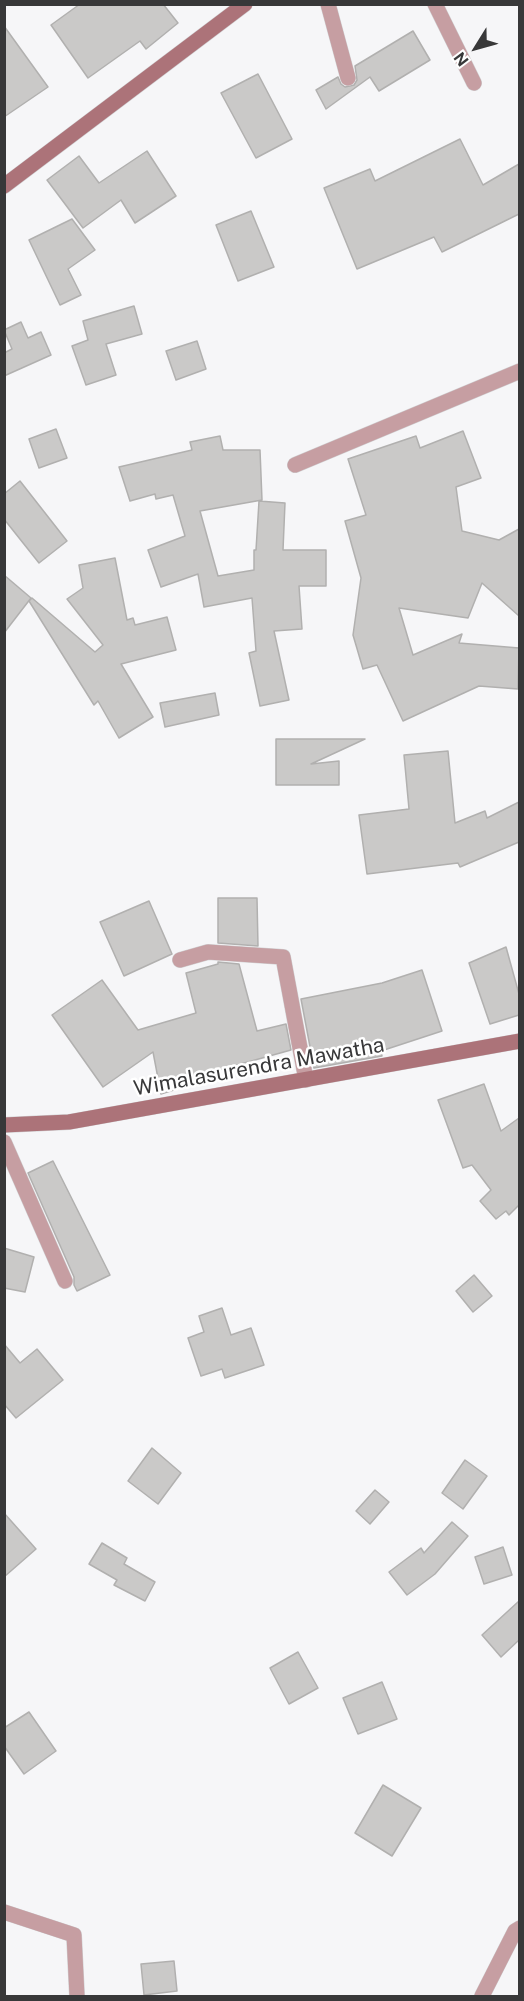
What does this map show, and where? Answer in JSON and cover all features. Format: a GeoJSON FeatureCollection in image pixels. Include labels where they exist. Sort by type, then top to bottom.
{"type":"FeatureCollection","features":[{"type":"Feature","properties":{"kind":"street"},"geometry":{"type":"LineString","coordinates":[[4,186],[245,4]]}},
{"type":"Feature","properties":{"kind":"street"},"geometry":{"type":"LineString","coordinates":[[328,4],[348,78]]}},
{"type":"Feature","properties":{"kind":"street"},"geometry":{"type":"LineString","coordinates":[[435,4],[474,83]]}},
{"type":"Feature","properties":{"kind":"street"},"geometry":{"type":"LineString","coordinates":[[295,465],[519,371]]}},
{"type":"Feature","properties":{"kind":"street"},"geometry":{"type":"LineString","coordinates":[[180,960],[208,952],[283,957],[306,1080]]}},
{"type":"Feature","properties":{"kind":"street","name":"Wimalasurendra Mawatha"},"geometry":{"type":"LineString","coordinates":[[4,1125],[69,1122],[519,1041]]}},
{"type":"Feature","properties":{"kind":"street"},"geometry":{"type":"LineString","coordinates":[[4,1143],[65,1281]]}},
{"type":"Feature","properties":{"kind":"street"},"geometry":{"type":"LineString","coordinates":[[4,1912],[74,1935],[77,1996]]}},
{"type":"Feature","properties":{"kind":"street"},"geometry":{"type":"LineString","coordinates":[[482,1996],[515,1931],[519,1928]]}},
{"type":"Feature","properties":{"kind":"building"},"geometry":{"type":"Polygon","coordinates":[[[80,4],[163,4],[178,23],[146,49],[140,41],[88,78],[51,25],[80,4]]]}},
{"type":"Feature","properties":{"kind":"building"},"geometry":{"type":"Polygon","coordinates":[[[4,26],[48,87],[4,117],[4,26]]]}},
{"type":"Feature","properties":{"kind":"building"},"geometry":{"type":"Polygon","coordinates":[[[413,31],[430,60],[379,91],[370,77],[326,109],[316,90],[338,77],[345,87],[354,85],[357,80],[355,66],[413,31]]]}},
{"type":"Feature","properties":{"kind":"building"},"geometry":{"type":"Polygon","coordinates":[[[258,74],[292,139],[256,158],[221,93],[258,74]]]}},
{"type":"Feature","properties":{"kind":"building"},"geometry":{"type":"Polygon","coordinates":[[[460,139],[483,185],[519,164],[519,214],[442,252],[434,237],[357,269],[324,188],[370,169],[375,181],[460,139]]]}},
{"type":"Feature","properties":{"kind":"building"},"geometry":{"type":"Polygon","coordinates":[[[147,151],[176,196],[135,223],[121,200],[83,228],[47,180],[79,156],[99,183],[147,151]]]}},
{"type":"Feature","properties":{"kind":"building"},"geometry":{"type":"Polygon","coordinates":[[[251,211],[274,267],[238,281],[216,225],[251,211]]]}},
{"type":"Feature","properties":{"kind":"building"},"geometry":{"type":"Polygon","coordinates":[[[72,219],[95,250],[68,269],[81,295],[60,305],[29,240],[72,219]]]}},
{"type":"Feature","properties":{"kind":"building"},"geometry":{"type":"Polygon","coordinates":[[[134,306],[142,334],[106,344],[116,375],[86,385],[72,346],[88,340],[83,321],[134,306]]]}},
{"type":"Feature","properties":{"kind":"building"},"geometry":{"type":"Polygon","coordinates":[[[21,322],[28,338],[41,332],[51,355],[4,376],[4,353],[12,349],[4,330],[21,322]]]}},
{"type":"Feature","properties":{"kind":"building"},"geometry":{"type":"Polygon","coordinates":[[[197,341],[206,369],[176,380],[166,351],[197,341]]]}},
{"type":"Feature","properties":{"kind":"building"},"geometry":{"type":"Polygon","coordinates":[[[56,429],[67,458],[39,468],[29,439],[56,429]]]}},
{"type":"Feature","properties":{"kind":"building"},"geometry":{"type":"Polygon","coordinates":[[[463,431],[481,478],[456,487],[462,531],[499,540],[519,529],[519,616],[482,583],[468,618],[399,608],[413,655],[462,634],[459,643],[519,648],[518,689],[479,686],[403,721],[377,665],[363,669],[353,635],[361,578],[345,521],[366,515],[348,459],[416,436],[420,448],[463,431]]]}},
{"type":"Feature","properties":{"kind":"building"},"geometry":{"type":"Polygon","coordinates":[[[220,436],[223,450],[260,450],[262,500],[200,511],[218,576],[254,570],[259,501],[285,503],[283,550],[326,550],[326,586],[299,586],[302,629],[274,631],[289,700],[260,706],[249,653],[256,651],[252,598],[204,607],[198,574],[161,587],[148,550],[185,536],[173,495],[156,499],[155,494],[130,501],[119,467],[192,450],[190,442],[220,436]]]}},
{"type":"Feature","properties":{"kind":"building"},"geometry":{"type":"Polygon","coordinates":[[[20,481],[67,541],[39,563],[4,519],[4,494],[20,481]]]}},
{"type":"Feature","properties":{"kind":"building"},"geometry":{"type":"Polygon","coordinates":[[[115,558],[127,620],[133,618],[135,625],[167,617],[176,650],[121,664],[153,717],[119,738],[98,701],[94,705],[29,601],[32,598],[95,652],[103,645],[67,599],[83,588],[79,565],[115,558]]]}},
{"type":"Feature","properties":{"kind":"building"},"geometry":{"type":"Polygon","coordinates":[[[4,575],[31,598],[4,633],[4,575]]]}},
{"type":"Feature","properties":{"kind":"building"},"geometry":{"type":"Polygon","coordinates":[[[215,693],[219,715],[165,727],[160,703],[215,693]]]}},
{"type":"Feature","properties":{"kind":"building"},"geometry":{"type":"Polygon","coordinates":[[[276,739],[365,739],[311,764],[339,761],[339,785],[276,785],[276,739]]]}},
{"type":"Feature","properties":{"kind":"building"},"geometry":{"type":"Polygon","coordinates":[[[448,751],[455,823],[485,811],[487,818],[519,802],[519,842],[460,867],[458,863],[367,874],[359,815],[409,809],[404,755],[448,751]]]}},
{"type":"Feature","properties":{"kind":"building"},"geometry":{"type":"Polygon","coordinates":[[[218,898],[257,898],[258,946],[218,943],[218,898]]]}},
{"type":"Feature","properties":{"kind":"building"},"geometry":{"type":"Polygon","coordinates":[[[149,901],[172,954],[124,976],[100,922],[149,901]]]}},
{"type":"Feature","properties":{"kind":"building"},"geometry":{"type":"Polygon","coordinates":[[[506,947],[519,994],[519,1015],[490,1024],[469,963],[506,947]]]}},
{"type":"Feature","properties":{"kind":"building"},"geometry":{"type":"Polygon","coordinates":[[[218,962],[239,964],[257,1031],[286,1024],[291,1050],[201,1075],[202,1081],[161,1094],[153,1052],[103,1087],[52,1015],[102,980],[138,1030],[196,1013],[186,973],[218,964],[218,962]]]}},
{"type":"Feature","properties":{"kind":"building"},"geometry":{"type":"Polygon","coordinates":[[[422,970],[442,1031],[381,1051],[382,1056],[314,1068],[301,999],[382,983],[422,970]]]}},
{"type":"Feature","properties":{"kind":"building"},"geometry":{"type":"Polygon","coordinates":[[[484,1084],[501,1131],[519,1118],[519,1205],[509,1215],[506,1211],[496,1219],[480,1201],[491,1190],[472,1165],[463,1168],[438,1100],[484,1084]]]}},
{"type":"Feature","properties":{"kind":"building"},"geometry":{"type":"Polygon","coordinates":[[[53,1161],[110,1275],[77,1291],[74,1277],[28,1173],[53,1161]]]}},
{"type":"Feature","properties":{"kind":"building"},"geometry":{"type":"Polygon","coordinates":[[[4,1248],[34,1257],[25,1292],[4,1288],[4,1248]]]}},
{"type":"Feature","properties":{"kind":"building"},"geometry":{"type":"Polygon","coordinates":[[[474,1275],[492,1296],[473,1312],[456,1291],[474,1275]]]}},
{"type":"Feature","properties":{"kind":"building"},"geometry":{"type":"Polygon","coordinates":[[[222,1308],[231,1335],[251,1328],[264,1365],[225,1378],[222,1369],[201,1376],[188,1338],[204,1332],[199,1316],[222,1308]]]}},
{"type":"Feature","properties":{"kind":"building"},"geometry":{"type":"Polygon","coordinates":[[[4,1344],[20,1363],[37,1349],[63,1380],[16,1418],[4,1404],[4,1344]]]}},
{"type":"Feature","properties":{"kind":"building"},"geometry":{"type":"Polygon","coordinates":[[[152,1448],[181,1473],[158,1504],[128,1481],[152,1448]]]}},
{"type":"Feature","properties":{"kind":"building"},"geometry":{"type":"Polygon","coordinates":[[[465,1460],[487,1476],[463,1509],[442,1493],[465,1460]]]}},
{"type":"Feature","properties":{"kind":"building"},"geometry":{"type":"Polygon","coordinates":[[[375,1490],[389,1502],[370,1524],[356,1511],[375,1490]]]}},
{"type":"Feature","properties":{"kind":"building"},"geometry":{"type":"Polygon","coordinates":[[[4,1513],[36,1549],[4,1577],[4,1513]]]}},
{"type":"Feature","properties":{"kind":"building"},"geometry":{"type":"Polygon","coordinates":[[[452,1522],[468,1536],[435,1574],[407,1595],[389,1572],[421,1548],[424,1553],[452,1522]]]}},
{"type":"Feature","properties":{"kind":"building"},"geometry":{"type":"Polygon","coordinates":[[[102,1543],[127,1558],[124,1564],[155,1582],[145,1601],[114,1585],[117,1580],[89,1564],[102,1543]]]}},
{"type":"Feature","properties":{"kind":"building"},"geometry":{"type":"Polygon","coordinates":[[[503,1547],[512,1575],[484,1584],[475,1557],[503,1547]]]}},
{"type":"Feature","properties":{"kind":"building"},"geometry":{"type":"Polygon","coordinates":[[[519,1601],[519,1640],[501,1657],[482,1635],[519,1601]]]}},
{"type":"Feature","properties":{"kind":"building"},"geometry":{"type":"Polygon","coordinates":[[[298,1652],[318,1688],[289,1704],[270,1668],[298,1652]]]}},
{"type":"Feature","properties":{"kind":"building"},"geometry":{"type":"Polygon","coordinates":[[[382,1682],[397,1719],[358,1734],[343,1698],[382,1682]]]}},
{"type":"Feature","properties":{"kind":"building"},"geometry":{"type":"Polygon","coordinates":[[[29,1712],[56,1751],[24,1774],[4,1746],[4,1728],[29,1712]]]}},
{"type":"Feature","properties":{"kind":"building"},"geometry":{"type":"Polygon","coordinates":[[[383,1785],[421,1808],[392,1856],[355,1833],[383,1785]]]}},
{"type":"Feature","properties":{"kind":"building"},"geometry":{"type":"Polygon","coordinates":[[[174,1961],[177,1991],[144,1995],[141,1964],[174,1961]]]}}]}
